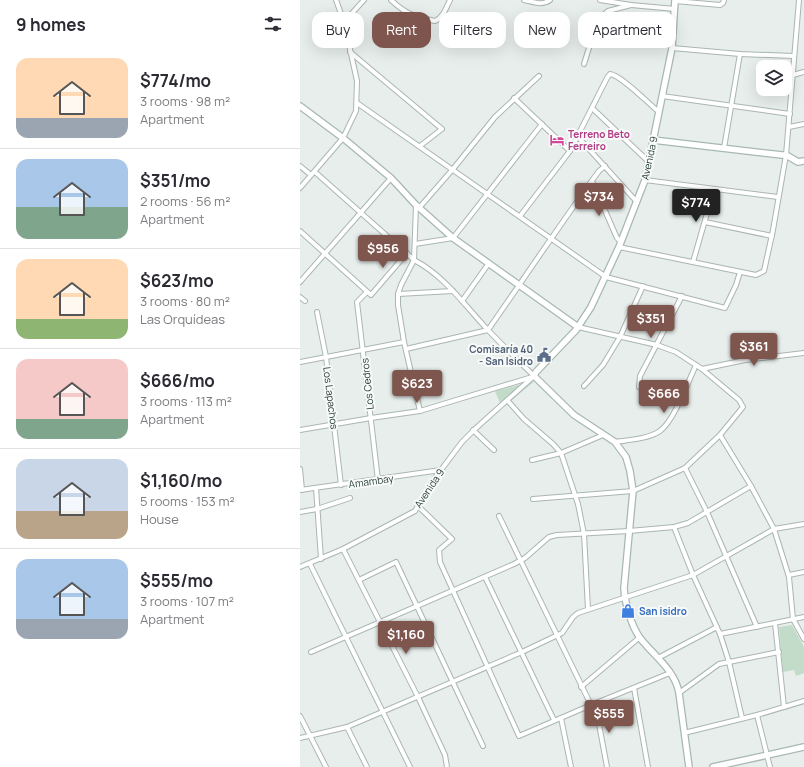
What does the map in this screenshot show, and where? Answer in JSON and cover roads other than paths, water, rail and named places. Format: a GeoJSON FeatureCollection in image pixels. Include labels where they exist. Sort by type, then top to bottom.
{"type":"FeatureCollection","features":[{"type":"Feature","properties":{"kind":"main road","name":"Avenida 9"},"geometry":{"type":"LineString","coordinates":[[675,1],[675,12]]}},
{"type":"Feature","properties":{"kind":"main road","name":"Avenida 9"},"geometry":{"type":"LineString","coordinates":[[534,376],[578,327],[591,307],[620,244],[645,180],[672,48]]}},
{"type":"Feature","properties":{"kind":"main road"},"geometry":{"type":"LineString","coordinates":[[300,106],[343,138],[391,178],[418,206],[453,238],[578,327]]}},
{"type":"Feature","properties":{"kind":"main road"},"geometry":{"type":"LineString","coordinates":[[653,140],[786,155],[798,162],[804,161]]}},
{"type":"Feature","properties":{"kind":"main road"},"geometry":{"type":"LineString","coordinates":[[534,376],[567,409],[615,442],[628,464],[633,491],[624,588],[625,598],[633,623],[640,637],[676,682],[679,693],[689,767]]}},
{"type":"Feature","properties":{"kind":"main road"},"geometry":{"type":"LineString","coordinates":[[713,767],[804,747]]}},
{"type":"Feature","properties":{"kind":"street"},"geometry":{"type":"LineString","coordinates":[[336,0],[340,12]]}},
{"type":"Feature","properties":{"kind":"street"},"geometry":{"type":"LineString","coordinates":[[353,12],[364,0]]}},
{"type":"Feature","properties":{"kind":"street"},"geometry":{"type":"LineString","coordinates":[[391,0],[401,10],[410,15],[435,21],[442,17],[450,0]]}},
{"type":"Feature","properties":{"kind":"street"},"geometry":{"type":"LineString","coordinates":[[524,0],[541,4],[550,0]]}},
{"type":"Feature","properties":{"kind":"street"},"geometry":{"type":"LineString","coordinates":[[600,0],[631,5],[675,9]]}},
{"type":"Feature","properties":{"kind":"street"},"geometry":{"type":"LineString","coordinates":[[675,1],[720,5],[724,0]]}},
{"type":"Feature","properties":{"kind":"street"},"geometry":{"type":"LineString","coordinates":[[592,181],[620,244],[693,262],[756,275],[764,271],[772,236],[786,155],[799,0]]}},
{"type":"Feature","properties":{"kind":"street"},"geometry":{"type":"LineString","coordinates":[[584,64],[598,19],[608,11],[631,5]]}},
{"type":"Feature","properties":{"kind":"street"},"geometry":{"type":"LineString","coordinates":[[300,188],[343,138],[356,111],[357,81],[349,48]]}},
{"type":"Feature","properties":{"kind":"street"},"geometry":{"type":"LineString","coordinates":[[672,48],[740,54],[794,56]]}},
{"type":"Feature","properties":{"kind":"street"},"geometry":{"type":"LineString","coordinates":[[350,52],[442,130],[420,146]]}},
{"type":"Feature","properties":{"kind":"street"},"geometry":{"type":"LineString","coordinates":[[724,148],[740,54]]}},
{"type":"Feature","properties":{"kind":"street"},"geometry":{"type":"LineString","coordinates":[[793,75],[804,72]]}},
{"type":"Feature","properties":{"kind":"street"},"geometry":{"type":"LineString","coordinates":[[520,216],[570,151],[610,74],[626,83],[659,112]]}},
{"type":"Feature","properties":{"kind":"street"},"geometry":{"type":"LineString","coordinates":[[420,411],[404,342],[398,305],[398,294],[401,285],[414,260],[418,206],[453,169],[495,117],[539,76]]}},
{"type":"Feature","properties":{"kind":"street"},"geometry":{"type":"LineString","coordinates":[[662,96],[790,114]]}},
{"type":"Feature","properties":{"kind":"street"},"geometry":{"type":"LineString","coordinates":[[514,98],[570,151]]}},
{"type":"Feature","properties":{"kind":"street"},"geometry":{"type":"LineString","coordinates":[[357,103],[606,276],[725,308],[736,285],[740,272]]}},
{"type":"Feature","properties":{"kind":"street"},"geometry":{"type":"LineString","coordinates":[[592,108],[649,162]]}},
{"type":"Feature","properties":{"kind":"street"},"geometry":{"type":"LineString","coordinates":[[415,244],[453,238],[542,124]]}},
{"type":"Feature","properties":{"kind":"street"},"geometry":{"type":"LineString","coordinates":[[789,127],[804,124]]}},
{"type":"Feature","properties":{"kind":"street"},"geometry":{"type":"LineString","coordinates":[[578,137],[636,202]]}},
{"type":"Feature","properties":{"kind":"street"},"geometry":{"type":"LineString","coordinates":[[300,166],[313,173],[414,260],[427,267],[534,376],[420,411],[300,430]]}},
{"type":"Feature","properties":{"kind":"street"},"geometry":{"type":"LineString","coordinates":[[406,349],[488,330],[551,238],[604,166]]}},
{"type":"Feature","properties":{"kind":"street"},"geometry":{"type":"LineString","coordinates":[[300,282],[391,178]]}},
{"type":"Feature","properties":{"kind":"street"},"geometry":{"type":"LineString","coordinates":[[645,180],[778,197]]}},
{"type":"Feature","properties":{"kind":"street"},"geometry":{"type":"LineString","coordinates":[[693,262],[714,189]]}},
{"type":"Feature","properties":{"kind":"street"},"geometry":{"type":"LineString","coordinates":[[705,222],[772,236]]}},
{"type":"Feature","properties":{"kind":"street"},"geometry":{"type":"LineString","coordinates":[[300,231],[371,295],[407,253]]}},
{"type":"Feature","properties":{"kind":"street"},"geometry":{"type":"LineString","coordinates":[[462,301],[489,264]]}},
{"type":"Feature","properties":{"kind":"street"},"geometry":{"type":"LineString","coordinates":[[584,386],[603,365],[620,337],[643,286]]}},
{"type":"Feature","properties":{"kind":"street"},"geometry":{"type":"LineString","coordinates":[[398,294],[452,291]]}},
{"type":"Feature","properties":{"kind":"street","name":"Los Cedros"},"geometry":{"type":"LineString","coordinates":[[367,292],[357,302],[378,480]]}},
{"type":"Feature","properties":{"kind":"street"},"geometry":{"type":"LineString","coordinates":[[640,387],[640,376],[682,296]]}},
{"type":"Feature","properties":{"kind":"street"},"geometry":{"type":"LineString","coordinates":[[300,297],[305,301]]}},
{"type":"Feature","properties":{"kind":"street","name":"Los Lapachos"},"geometry":{"type":"LineString","coordinates":[[317,312],[326,358],[341,485]]}},
{"type":"Feature","properties":{"kind":"street"},"geometry":{"type":"LineString","coordinates":[[533,499],[633,491],[685,468],[720,435],[742,407],[742,403],[702,369],[676,352],[578,327]]}},
{"type":"Feature","properties":{"kind":"street"},"geometry":{"type":"LineString","coordinates":[[300,362],[404,342]]}},
{"type":"Feature","properties":{"kind":"street"},"geometry":{"type":"LineString","coordinates":[[702,369],[745,360],[789,356],[804,353]]}},
{"type":"Feature","properties":{"kind":"street"},"geometry":{"type":"LineString","coordinates":[[615,442],[647,436],[660,431],[670,420],[696,365]]}},
{"type":"Feature","properties":{"kind":"street","name":"Avenida 9"},"geometry":{"type":"LineString","coordinates":[[300,567],[343,549],[415,511],[432,482],[462,442],[473,430],[534,376]]}},
{"type":"Feature","properties":{"kind":"street"},"geometry":{"type":"LineString","coordinates":[[507,400],[524,419],[553,444],[561,453],[575,496],[584,534],[588,609]]}},
{"type":"Feature","properties":{"kind":"street"},"geometry":{"type":"LineString","coordinates":[[473,430],[494,450]]}},
{"type":"Feature","properties":{"kind":"street"},"geometry":{"type":"LineString","coordinates":[[532,460],[561,453],[603,435]]}},
{"type":"Feature","properties":{"kind":"street"},"geometry":{"type":"LineString","coordinates":[[720,435],[751,486],[774,530],[789,575],[793,619],[804,639]]}},
{"type":"Feature","properties":{"kind":"street"},"geometry":{"type":"LineString","coordinates":[[685,468],[707,512],[757,627]]}},
{"type":"Feature","properties":{"kind":"street"},"geometry":{"type":"LineString","coordinates":[[300,469],[301,490]]}},
{"type":"Feature","properties":{"kind":"street","name":"Amambay"},"geometry":{"type":"LineString","coordinates":[[301,490],[441,470]]}},
{"type":"Feature","properties":{"kind":"street"},"geometry":{"type":"LineString","coordinates":[[311,652],[520,561],[549,537],[674,527],[688,523],[751,486]]}},
{"type":"Feature","properties":{"kind":"street"},"geometry":{"type":"LineString","coordinates":[[316,488],[321,559]]}},
{"type":"Feature","properties":{"kind":"street"},"geometry":{"type":"LineString","coordinates":[[300,512],[317,509],[350,498]]}},
{"type":"Feature","properties":{"kind":"street"},"geometry":{"type":"LineString","coordinates":[[418,506],[452,539],[439,550],[440,562],[519,736],[554,720],[670,673]]}},
{"type":"Feature","properties":{"kind":"street"},"geometry":{"type":"LineString","coordinates":[[498,516],[582,686],[593,704],[607,767]]}},
{"type":"Feature","properties":{"kind":"street"},"geometry":{"type":"LineString","coordinates":[[300,738],[347,727],[418,697],[558,635],[564,631],[575,615],[588,609],[693,575],[726,555],[774,530],[804,524]]}},
{"type":"Feature","properties":{"kind":"street"},"geometry":{"type":"LineString","coordinates":[[674,527],[693,575],[720,634],[729,662],[742,718]]}},
{"type":"Feature","properties":{"kind":"street"},"geometry":{"type":"LineString","coordinates":[[343,549],[418,697],[445,755],[447,767]]}},
{"type":"Feature","properties":{"kind":"street"},"geometry":{"type":"LineString","coordinates":[[359,580],[396,562],[483,746]]}},
{"type":"Feature","properties":{"kind":"street"},"geometry":{"type":"LineString","coordinates":[[310,564],[384,711],[410,767]]}},
{"type":"Feature","properties":{"kind":"street"},"geometry":{"type":"LineString","coordinates":[[789,575],[804,572]]}},
{"type":"Feature","properties":{"kind":"street"},"geometry":{"type":"LineString","coordinates":[[485,577],[554,720]]}},
{"type":"Feature","properties":{"kind":"street"},"geometry":{"type":"LineString","coordinates":[[720,634],[804,617]]}},
{"type":"Feature","properties":{"kind":"street"},"geometry":{"type":"LineString","coordinates":[[775,623],[784,707]]}},
{"type":"Feature","properties":{"kind":"street"},"geometry":{"type":"LineString","coordinates":[[658,658],[717,627]]}},
{"type":"Feature","properties":{"kind":"street"},"geometry":{"type":"LineString","coordinates":[[582,686],[640,637]]}},
{"type":"Feature","properties":{"kind":"street"},"geometry":{"type":"LineString","coordinates":[[679,693],[719,664],[779,652]]}},
{"type":"Feature","properties":{"kind":"street"},"geometry":{"type":"LineString","coordinates":[[634,688],[648,767]]}},
{"type":"Feature","properties":{"kind":"street"},"geometry":{"type":"LineString","coordinates":[[684,733],[757,715],[804,701]]}},
{"type":"Feature","properties":{"kind":"street"},"geometry":{"type":"LineString","coordinates":[[757,715],[770,767]]}},
{"type":"Feature","properties":{"kind":"street"},"geometry":{"type":"LineString","coordinates":[[300,716],[326,767]]}},
{"type":"Feature","properties":{"kind":"street"},"geometry":{"type":"LineString","coordinates":[[561,718],[571,767]]}},
{"type":"Feature","properties":{"kind":"street"},"geometry":{"type":"LineString","coordinates":[[347,727],[367,767]]}},
{"type":"Feature","properties":{"kind":"place","name":"Terreno Beto Ferreiro"},"geometry":{"type":"Point","coordinates":[557,140]}},
{"type":"Feature","properties":{"kind":"place","name":"Comisaría 40 - San Isidro"},"geometry":{"type":"Point","coordinates":[544,355]}},
{"type":"Feature","properties":{"kind":"place","name":"San isidro"},"geometry":{"type":"Point","coordinates":[628,611]}}]}
